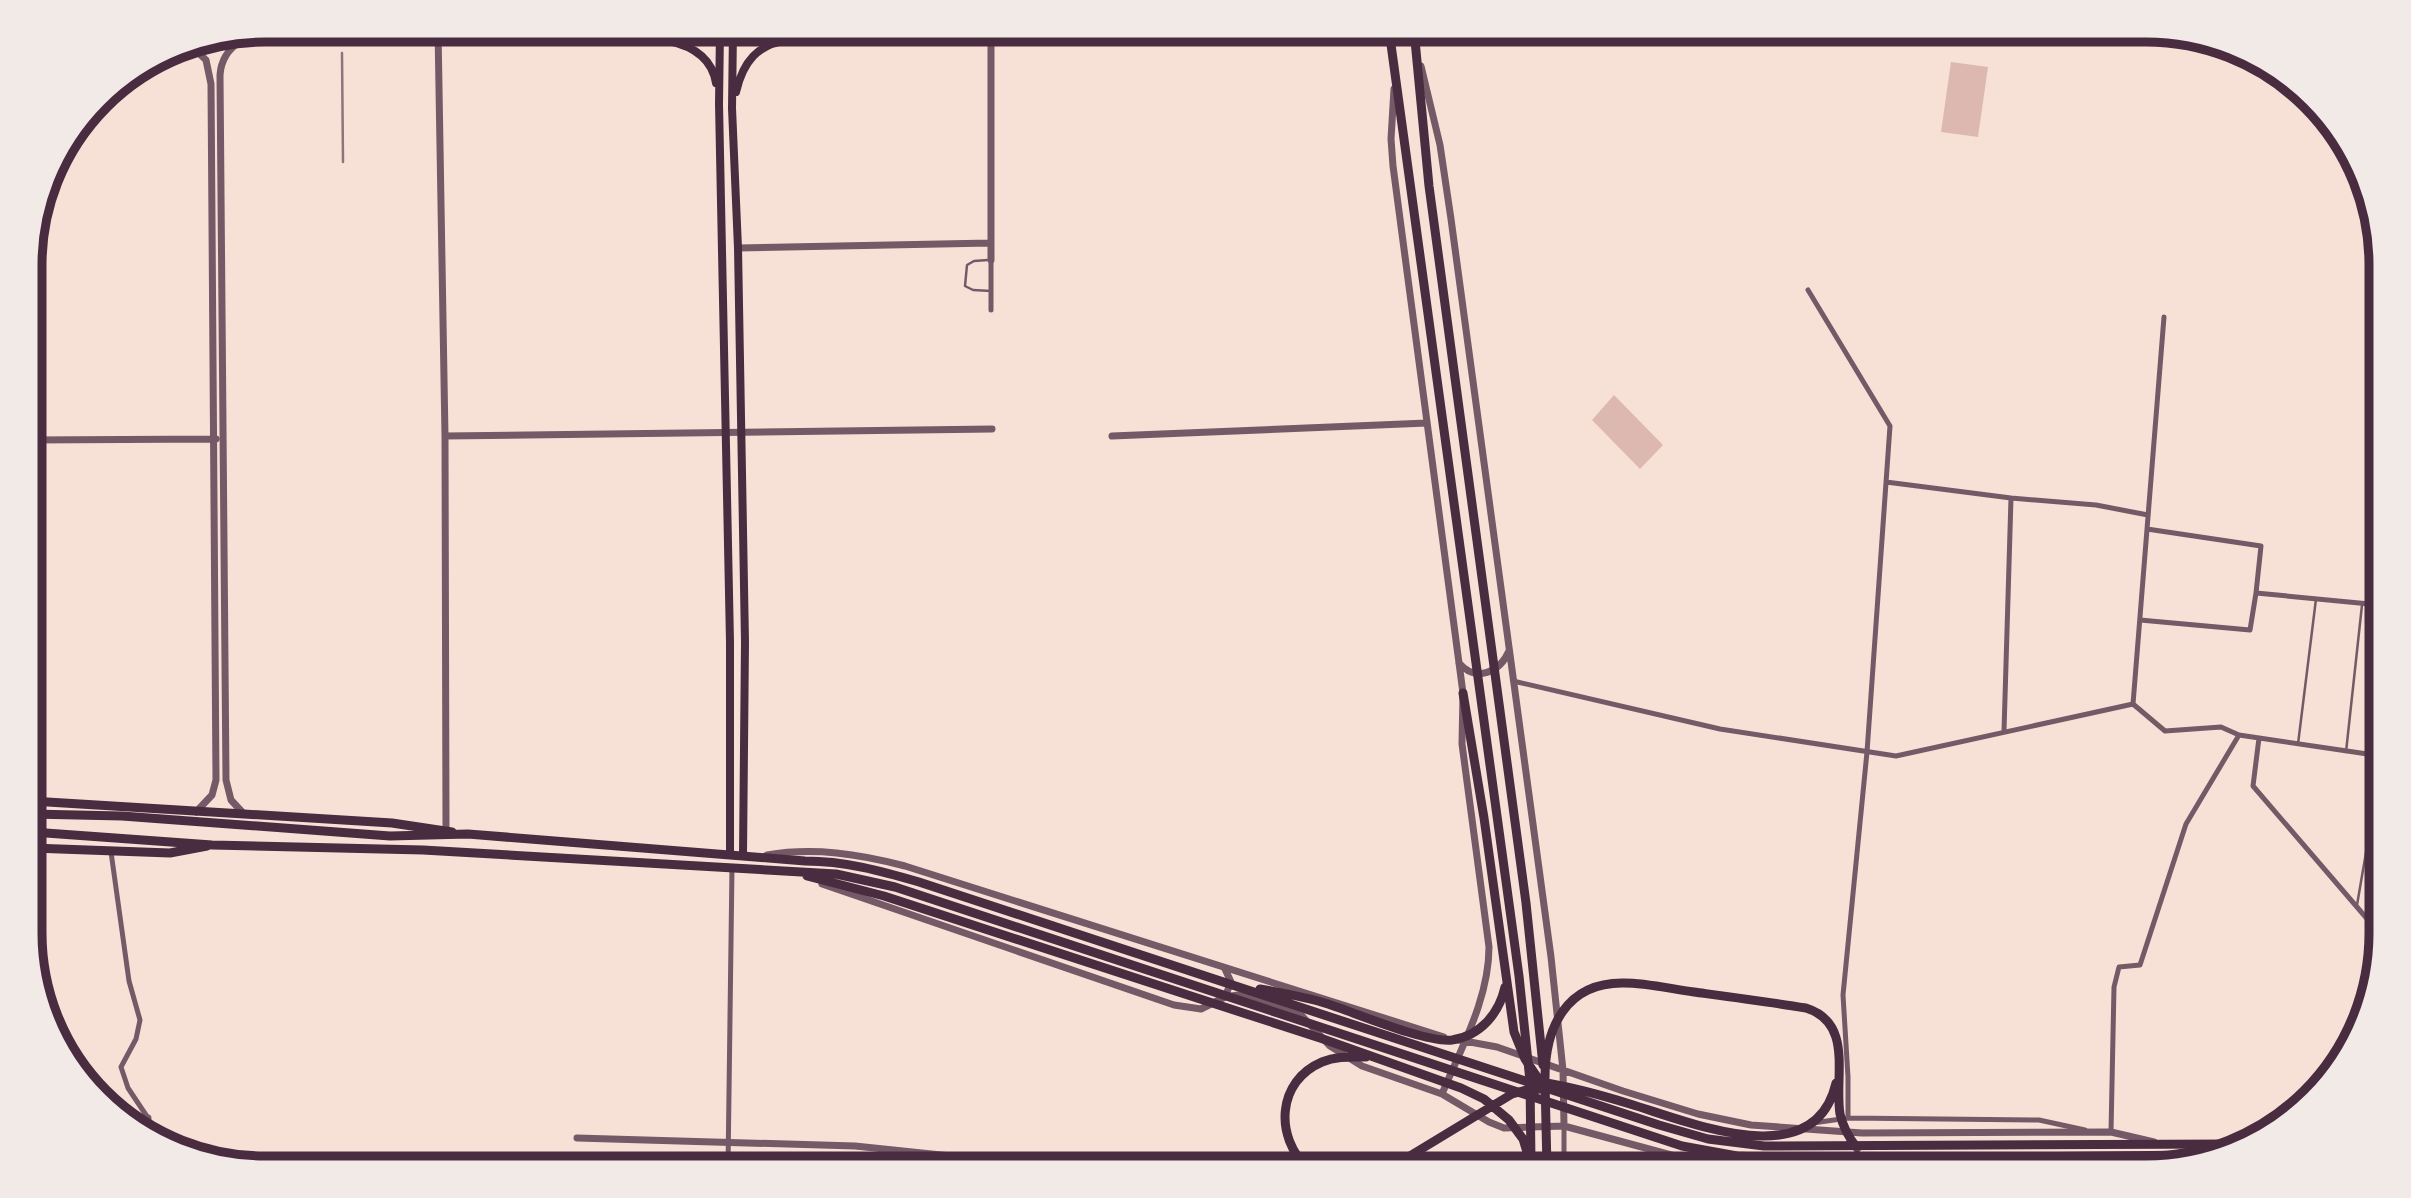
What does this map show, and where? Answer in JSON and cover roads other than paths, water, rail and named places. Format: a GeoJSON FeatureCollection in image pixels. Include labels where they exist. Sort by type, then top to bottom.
{"type":"FeatureCollection","features":[{"type":"Feature","properties":{"kind":"main road"},"geometry":{"type":"LineString","coordinates":[[674,42],[698,52],[708,62],[714,76],[719,104]]}},
{"type":"Feature","properties":{"kind":"main road"},"geometry":{"type":"LineString","coordinates":[[720,42],[730,642],[730,854]]}},
{"type":"Feature","properties":{"kind":"main road"},"geometry":{"type":"LineString","coordinates":[[733,42],[732,108],[742,432],[743,855]]}},
{"type":"Feature","properties":{"kind":"main road"},"geometry":{"type":"LineString","coordinates":[[732,108],[740,75],[751,56],[774,42]]}},
{"type":"Feature","properties":{"kind":"main road"},"geometry":{"type":"LineString","coordinates":[[1390,42],[1519,976],[1530,1081],[1531,1156]]}},
{"type":"Feature","properties":{"kind":"main road"},"geometry":{"type":"LineString","coordinates":[[1415,42],[1429,186],[1532,949],[1545,1078],[1547,1156]]}},
{"type":"Feature","properties":{"kind":"main road"},"geometry":{"type":"LineString","coordinates":[[1463,693],[1484,818],[1514,1032],[1535,1076],[1567,1105],[1593,1117]]}},
{"type":"Feature","properties":{"kind":"main road"},"geometry":{"type":"LineString","coordinates":[[42,802],[392,823],[468,834],[833,861],[861,866],[1026,917],[1693,1135],[1749,1145],[2218,1144]]}},
{"type":"Feature","properties":{"kind":"main road"},"geometry":{"type":"LineString","coordinates":[[42,814],[122,816],[390,836],[468,834]]}},
{"type":"Feature","properties":{"kind":"main road"},"geometry":{"type":"LineString","coordinates":[[42,833],[212,845],[423,850],[732,867],[859,878],[1023,929],[1682,1146],[1747,1156]]}},
{"type":"Feature","properties":{"kind":"main road"},"geometry":{"type":"LineString","coordinates":[[42,849],[170,853],[212,845]]}},
{"type":"Feature","properties":{"kind":"main road"},"geometry":{"type":"LineString","coordinates":[[785,872],[884,896],[1376,1057],[1461,1088],[1484,1099],[1503,1115],[1519,1133],[1527,1156]]}},
{"type":"Feature","properties":{"kind":"main road"},"geometry":{"type":"LineString","coordinates":[[1209,978],[1314,1000],[1444,1040],[1468,1036],[1491,1018],[1504,992],[1505,967]]}},
{"type":"Feature","properties":{"kind":"main road"},"geometry":{"type":"LineString","coordinates":[[1545,1078],[1548,1041],[1560,1014],[1585,993],[1615,984],[1640,985],[1813,1010],[1834,1030],[1839,1057],[1840,1113],[1847,1134],[1866,1156]]}},
{"type":"Feature","properties":{"kind":"main road"},"geometry":{"type":"LineString","coordinates":[[1298,1156],[1286,1133],[1285,1107],[1291,1091],[1307,1071],[1321,1063],[1344,1057],[1376,1057]]}},
{"type":"Feature","properties":{"kind":"main road"},"geometry":{"type":"LineString","coordinates":[[1509,1076],[1570,1087],[1711,1129],[1749,1135],[1781,1135],[1803,1129],[1824,1113],[1834,1092],[1839,1057]]}},
{"type":"Feature","properties":{"kind":"main road"},"geometry":{"type":"LineString","coordinates":[[1410,1156],[1512,1094],[1533,1089],[1563,1094]]}},
{"type":"Feature","properties":{"kind":"main road"},"geometry":{"type":"LineString","coordinates":[[2095,1156],[2166,1155]]}},
{"type":"Feature","properties":{"kind":"street"},"geometry":{"type":"LineString","coordinates":[[438,42],[446,831]]}},
{"type":"Feature","properties":{"kind":"street"},"geometry":{"type":"LineString","coordinates":[[991,310],[992,42]]}},
{"type":"Feature","properties":{"kind":"street"},"geometry":{"type":"LineString","coordinates":[[1415,42],[1440,145],[1451,219],[1551,957],[1563,1070],[1564,1156]]}},
{"type":"Feature","properties":{"kind":"street"},"geometry":{"type":"LineString","coordinates":[[238,44],[228,52],[220,75],[226,780],[231,800],[245,815]]}},
{"type":"Feature","properties":{"kind":"street"},"geometry":{"type":"LineString","coordinates":[[196,812],[212,795],[216,780],[211,84],[206,60],[199,53]]}},
{"type":"Feature","properties":{"kind":"street"},"geometry":{"type":"LineString","coordinates":[[1395,79],[1391,139],[1393,166],[1463,693],[1462,744],[1489,947],[1489,965],[1483,994],[1442,1094]]}},
{"type":"Feature","properties":{"kind":"street"},"geometry":{"type":"LineString","coordinates":[[738,248],[991,243]]}},
{"type":"Feature","properties":{"kind":"street"},"geometry":{"type":"LineString","coordinates":[[1808,290],[1890,426],[1867,752],[1843,995],[1848,1118]]}},
{"type":"Feature","properties":{"kind":"street"},"geometry":{"type":"LineString","coordinates":[[2133,704],[2164,317]]}},
{"type":"Feature","properties":{"kind":"street"},"geometry":{"type":"LineString","coordinates":[[1112,436],[1427,424]]}},
{"type":"Feature","properties":{"kind":"street"},"geometry":{"type":"LineString","coordinates":[[444,436],[992,429]]}},
{"type":"Feature","properties":{"kind":"street"},"geometry":{"type":"LineString","coordinates":[[42,440],[223,439]]}},
{"type":"Feature","properties":{"kind":"street"},"geometry":{"type":"LineString","coordinates":[[1886,482],[2011,498],[2096,505],[2148,515]]}},
{"type":"Feature","properties":{"kind":"street"},"geometry":{"type":"LineString","coordinates":[[2004,731],[2011,498]]}},
{"type":"Feature","properties":{"kind":"street"},"geometry":{"type":"LineString","coordinates":[[2140,620],[2250,629],[2261,546],[2147,529]]}},
{"type":"Feature","properties":{"kind":"street"},"geometry":{"type":"LineString","coordinates":[[2256,593],[2369,604]]}},
{"type":"Feature","properties":{"kind":"street"},"geometry":{"type":"LineString","coordinates":[[1459,662],[1472,673],[1486,674],[1502,664],[1509,651]]}},
{"type":"Feature","properties":{"kind":"street"},"geometry":{"type":"LineString","coordinates":[[1513,681],[1720,729],[1896,756],[2133,704]]}},
{"type":"Feature","properties":{"kind":"street"},"geometry":{"type":"LineString","coordinates":[[2133,704],[2165,731],[2221,727],[2239,735],[2369,755]]}},
{"type":"Feature","properties":{"kind":"street"},"geometry":{"type":"LineString","coordinates":[[2111,1132],[2114,987],[2119,967],[2140,965],[2186,824],[2239,735]]}},
{"type":"Feature","properties":{"kind":"street"},"geometry":{"type":"LineString","coordinates":[[2259,738],[2253,786],[2369,920]]}},
{"type":"Feature","properties":{"kind":"street"},"geometry":{"type":"LineString","coordinates":[[761,856],[796,850],[841,853],[892,862],[1225,969],[1274,981],[1445,1037],[1497,1047],[1623,1091],[1734,1123],[1862,1133],[2111,1132],[2161,1144]]}},
{"type":"Feature","properties":{"kind":"street"},"geometry":{"type":"LineString","coordinates":[[111,852],[129,981],[140,1020],[136,1039],[121,1067],[128,1088],[148,1118],[148,1122]]}},
{"type":"Feature","properties":{"kind":"street"},"geometry":{"type":"LineString","coordinates":[[728,1156],[732,867]]}},
{"type":"Feature","properties":{"kind":"street"},"geometry":{"type":"LineString","coordinates":[[785,872],[1174,1005],[1201,1009],[1225,997],[1238,995],[1297,1013],[1307,1019],[1330,1046],[1350,1059],[1374,1071],[1442,1094],[1504,1128],[1564,1126],[1675,1156]]}},
{"type":"Feature","properties":{"kind":"street"},"geometry":{"type":"LineString","coordinates":[[1225,969],[1231,982],[1225,997]]}},
{"type":"Feature","properties":{"kind":"street"},"geometry":{"type":"LineString","coordinates":[[1779,1128],[1848,1118],[2039,1120],[2092,1132]]}},
{"type":"Feature","properties":{"kind":"street"},"geometry":{"type":"LineString","coordinates":[[578,1138],[855,1146],[940,1156]]}},
{"type":"Feature","properties":{"kind":"lane"},"geometry":{"type":"LineString","coordinates":[[991,260],[974,261],[967,265],[965,286],[973,290],[991,291]]}},
{"type":"Feature","properties":{"kind":"lane"},"geometry":{"type":"LineString","coordinates":[[2298,744],[2316,600]]}},
{"type":"Feature","properties":{"kind":"lane"},"geometry":{"type":"LineString","coordinates":[[2346,752],[2362,604]]}},
{"type":"Feature","properties":{"kind":"lane"},"geometry":{"type":"LineString","coordinates":[[2357,905],[2369,835]]}},
{"type":"Feature","properties":{"kind":"railway"},"geometry":{"type":"LineString","coordinates":[[342,53],[343,162]]}}]}
